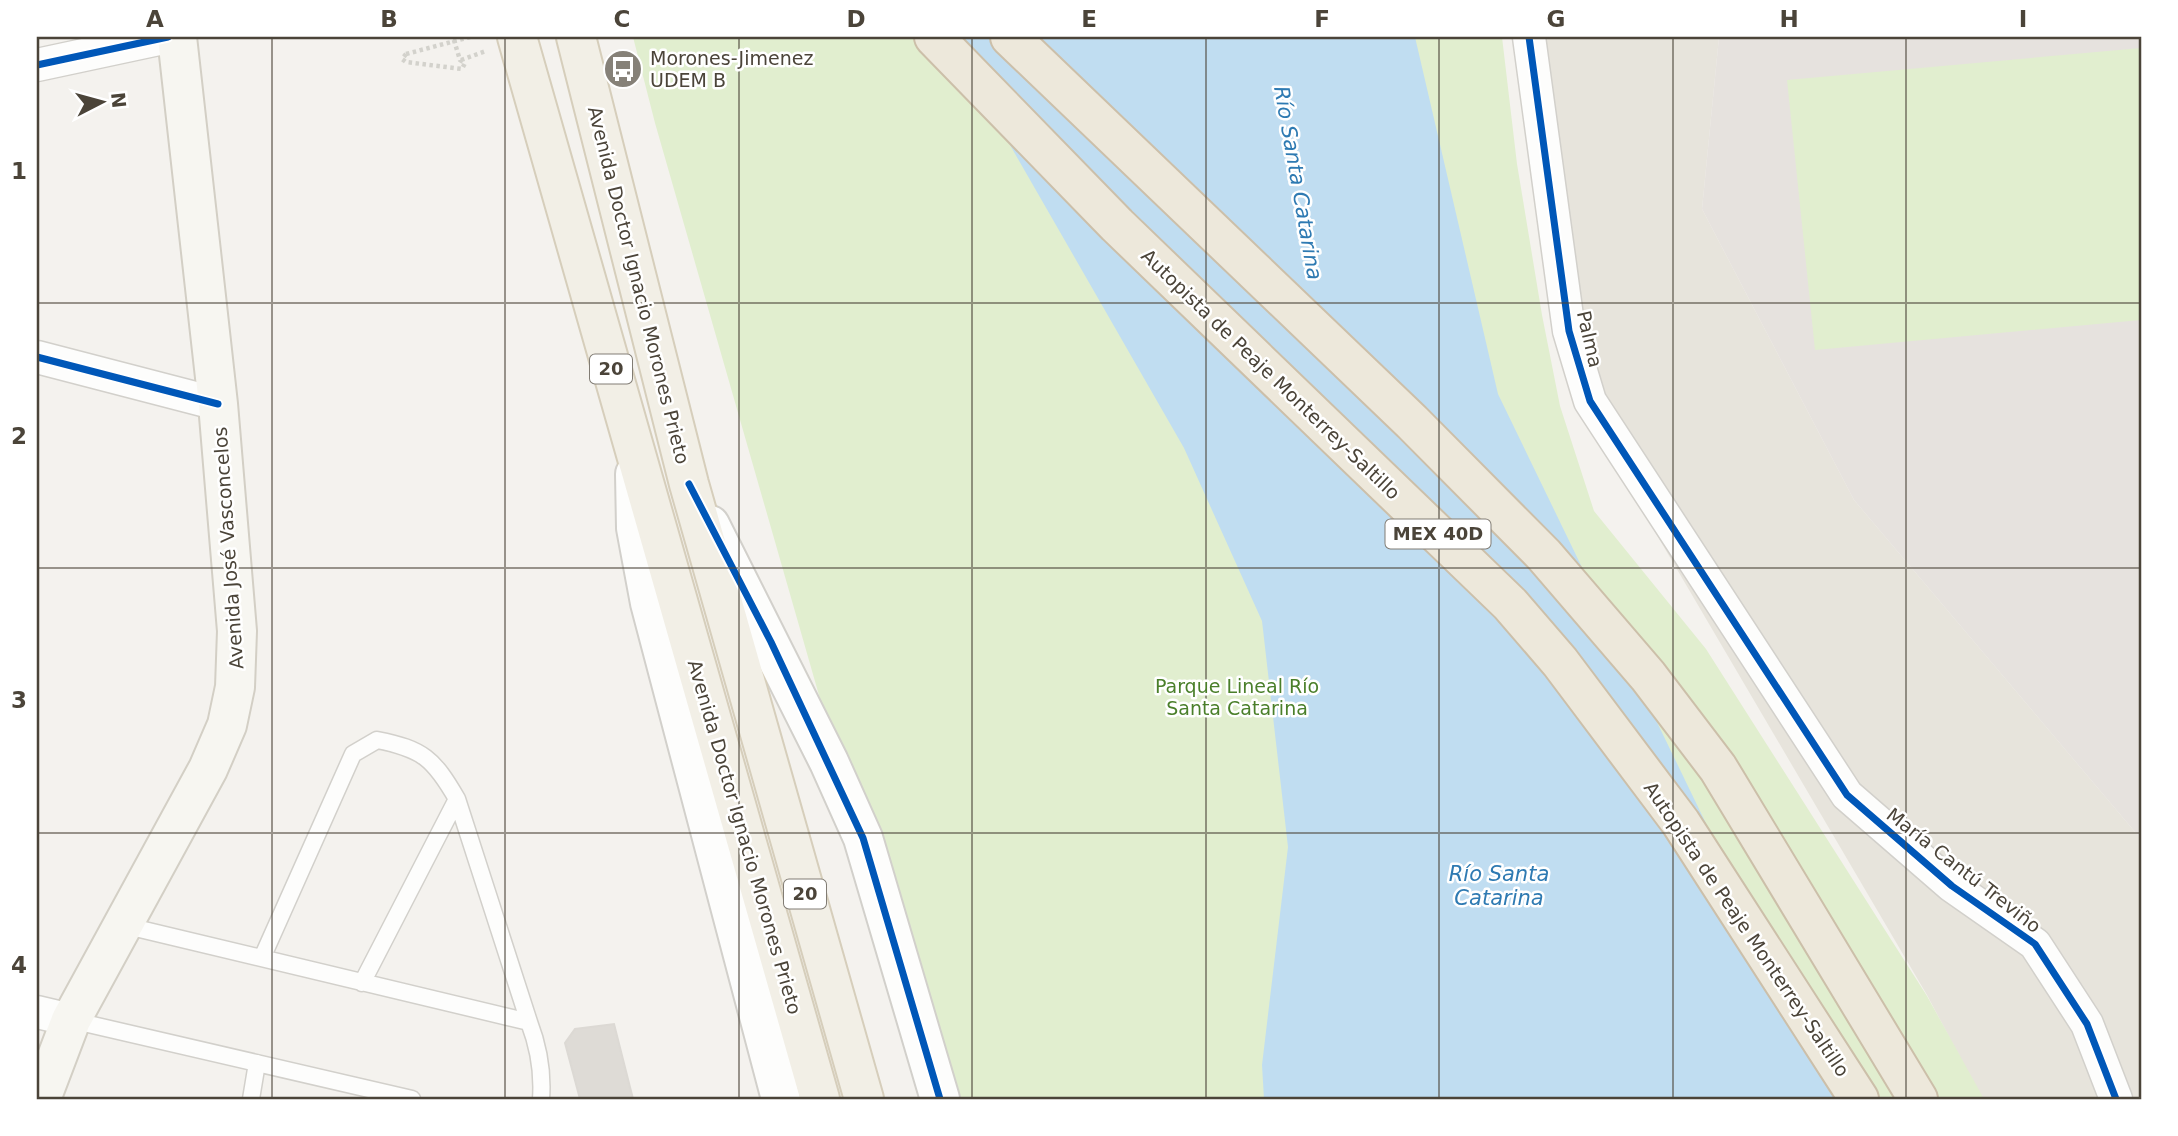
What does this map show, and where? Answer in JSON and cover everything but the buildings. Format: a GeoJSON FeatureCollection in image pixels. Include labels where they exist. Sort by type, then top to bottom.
{"type":"FeatureCollection","features":[{"type":"Feature","properties":{"kind":"highway","name":"Autopista de Peaje Monterrey-Saltillo"},"geometry":{"type":"LineString","coordinates":[[934,37],[1117,225],[1510,604],[1560,662],[1682,823],[1859,1099]]}},
{"type":"Feature","properties":{"kind":"highway","name":"MEX 40D"},"geometry":{"type":"LineString","coordinates":[[1010,37],[1431,441],[1544,555],[1648,676],[1718,768],[1918,1099]]}},
{"type":"Feature","properties":{"kind":"main road","name":"Avenida José Vasconcelos"},"geometry":{"type":"LineString","coordinates":[[41,1099],[54,1016],[121,925],[208,769],[227,725],[235,687],[237,631],[218,404],[177,37]]}},
{"type":"Feature","properties":{"kind":"main road","name":"Avenida Doctor Ignacio Morones Prieto"},"geometry":{"type":"LineString","coordinates":[[517,37],[820,1099]]}},
{"type":"Feature","properties":{"kind":"main road","name":"Avenida Doctor Ignacio Morones Prieto"},"geometry":{"type":"LineString","coordinates":[[576,37],[689,484],[864,1099]]}},
{"type":"Feature","properties":{"kind":"street"},"geometry":{"type":"LineString","coordinates":[[37,65],[168,37]]}},
{"type":"Feature","properties":{"kind":"street","name":"Palma"},"geometry":{"type":"LineString","coordinates":[[1529,37],[1569,331],[1590,401],[1724,610]]}},
{"type":"Feature","properties":{"kind":"street"},"geometry":{"type":"LineString","coordinates":[[37,357],[218,404]]}},
{"type":"Feature","properties":{"kind":"street","name":"Avenida Doctor Ignacio Morones Prieto"},"geometry":{"type":"LineString","coordinates":[[635,454],[636,528],[650,603],[781,1099]]}},
{"type":"Feature","properties":{"kind":"street","name":"20"},"geometry":{"type":"LineString","coordinates":[[689,484],[771,642],[863,838],[940,1099]]}},
{"type":"Feature","properties":{"kind":"street","name":"María Cantú Treviño"},"geometry":{"type":"LineString","coordinates":[[1724,610],[1847,795],[1952,886],[2035,944],[2087,1024],[2116,1099]]}},
{"type":"Feature","properties":{"kind":"lane"},"geometry":{"type":"LineString","coordinates":[[262,958],[353,754],[377,740],[411,747],[441,772],[457,799],[538,1044],[541,1099]]}},
{"type":"Feature","properties":{"kind":"lane"},"geometry":{"type":"LineString","coordinates":[[362,983],[457,799]]}},
{"type":"Feature","properties":{"kind":"lane"},"geometry":{"type":"LineString","coordinates":[[121,925],[529,1022]]}},
{"type":"Feature","properties":{"kind":"lane"},"geometry":{"type":"LineString","coordinates":[[54,1016],[412,1099]]}},
{"type":"Feature","properties":{"kind":"lane"},"geometry":{"type":"LineString","coordinates":[[251,1099],[257,1063]]}},
{"type":"Feature","properties":{"kind":"path"},"geometry":{"type":"LineString","coordinates":[[453,37],[460,60],[465,63],[463,69],[402,59],[406,54],[470,37]]}},
{"type":"Feature","properties":{"kind":"shaded area"},"geometry":{"type":"Polygon","coordinates":[[[1520,37],[1719,37],[1702,209],[1854,500],[2141,839],[2141,1099],[1982,1099],[1927,995],[1574,394],[1520,37]]]}},
{"type":"Feature","properties":{"kind":"shaded area"},"geometry":{"type":"Polygon","coordinates":[[[1719,37],[2141,37],[2141,839],[1854,500],[1702,209],[1719,37]]]}},
{"type":"Feature","properties":{"kind":"green space","name":"Parque Lineal Río Santa Catarina"},"geometry":{"type":"Polygon","coordinates":[[[633,37],[1502,37],[1517,164],[1542,315],[1560,406],[1594,511],[1706,649],[1927,996],[1984,1099],[930,1099],[849,800],[655,123],[633,37]]]}},
{"type":"Feature","properties":{"kind":"green space"},"geometry":{"type":"Polygon","coordinates":[[[2141,48],[2141,320],[1815,350],[1787,80],[2141,48]]]}},
{"type":"Feature","properties":{"kind":"water","name":"Río Santa Catarina"},"geometry":{"type":"Polygon","coordinates":[[[948,37],[1415,37],[1498,394],[1809,1036],[1849,1099],[1264,1099],[1262,1065],[1288,847],[1262,621],[1184,448],[948,37]]]}},
{"type":"Feature","properties":{"kind":"cycle path"},"geometry":{"type":"LineString","coordinates":[[37,65],[168,37]]}},
{"type":"Feature","properties":{"kind":"cycle path"},"geometry":{"type":"LineString","coordinates":[[1529,37],[1569,331],[1590,401],[1847,795],[1952,886],[2035,944],[2087,1024],[2116,1099]]}},
{"type":"Feature","properties":{"kind":"cycle path"},"geometry":{"type":"LineString","coordinates":[[37,357],[218,404]]}},
{"type":"Feature","properties":{"kind":"cycle path"},"geometry":{"type":"LineString","coordinates":[[689,484],[771,642],[863,838],[940,1099]]}},
{"type":"Feature","properties":{"kind":"place","name":"Morones-Jimenez UDEM B"},"geometry":{"type":"Point","coordinates":[623,69]}}]}
